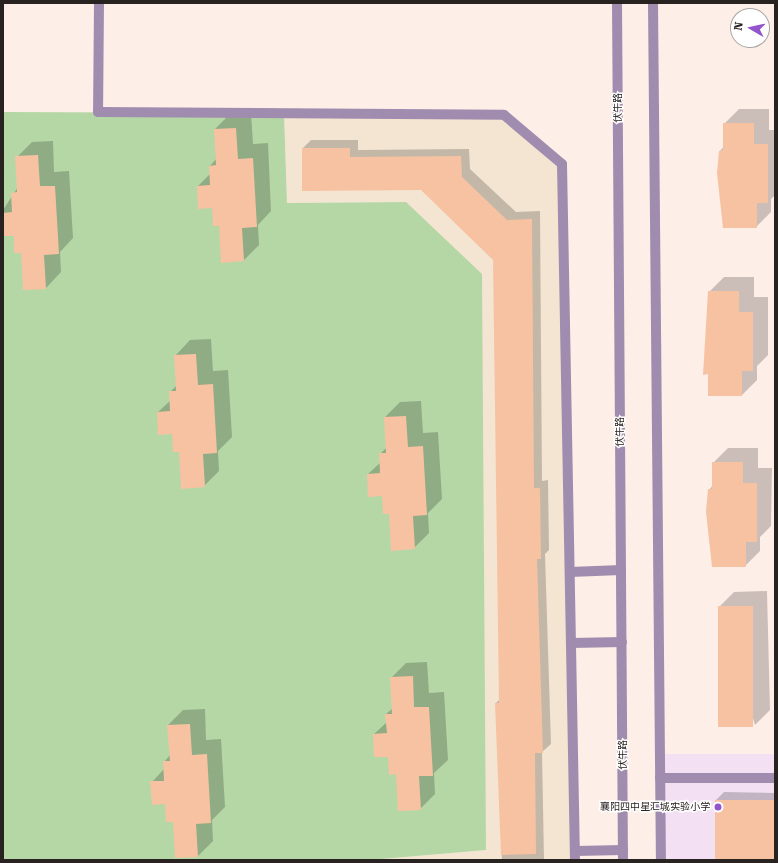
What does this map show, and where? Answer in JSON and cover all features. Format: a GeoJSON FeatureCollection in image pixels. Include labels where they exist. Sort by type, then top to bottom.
{"type":"FeatureCollection","features":[{"type":"Feature","properties":{"kind":"street"},"geometry":{"type":"LineString","coordinates":[[99,3],[98,112],[504,115],[562,164],[575,856],[623,855]]}},
{"type":"Feature","properties":{"kind":"street","name":"伏牛路"},"geometry":{"type":"LineString","coordinates":[[617,3],[623,855]]}},
{"type":"Feature","properties":{"kind":"street"},"geometry":{"type":"LineString","coordinates":[[653,3],[661,860]]}},
{"type":"Feature","properties":{"kind":"street"},"geometry":{"type":"LineString","coordinates":[[570,572],[621,570]]}},
{"type":"Feature","properties":{"kind":"street"},"geometry":{"type":"LineString","coordinates":[[570,643],[622,642]]}},
{"type":"Feature","properties":{"kind":"street"},"geometry":{"type":"LineString","coordinates":[[660,778],[775,778]]}},
{"type":"Feature","properties":{"kind":"shaded area"},"geometry":{"type":"Polygon","coordinates":[[[284,113],[504,115],[562,164],[575,860],[370,860],[486,850],[406,202],[287,203],[284,113]]]}},
{"type":"Feature","properties":{"kind":"shaded area","name":"襄阳四中星汇城实验小学"},"geometry":{"type":"Polygon","coordinates":[[[660,754],[775,754],[775,860],[660,860],[660,754]]]}},
{"type":"Feature","properties":{"kind":"green space"},"geometry":{"type":"Polygon","coordinates":[[[3,112],[284,113],[287,203],[406,202],[482,274],[486,850],[370,860],[3,860],[3,112]]]}},
{"type":"Feature","properties":{"kind":"building"},"geometry":{"type":"Polygon","coordinates":[[[723,123],[754,123],[754,144],[768,144],[768,203],[757,203],[757,228],[723,228],[717,173],[719,151],[723,150],[723,123]]]}},
{"type":"Feature","properties":{"kind":"building"},"geometry":{"type":"Polygon","coordinates":[[[236,128],[238,159],[253,158],[257,227],[242,228],[244,261],[221,263],[219,226],[213,226],[212,208],[198,209],[197,186],[210,185],[209,166],[216,165],[214,129],[236,128]]]}},
{"type":"Feature","properties":{"kind":"building"},"geometry":{"type":"Polygon","coordinates":[[[302,148],[350,148],[350,157],[461,156],[462,177],[507,220],[532,219],[534,488],[540,488],[541,559],[537,559],[543,753],[535,753],[536,854],[501,855],[495,703],[499,703],[493,260],[421,190],[302,191],[302,148]]]}},
{"type":"Feature","properties":{"kind":"building"},"geometry":{"type":"Polygon","coordinates":[[[38,155],[40,186],[55,186],[59,254],[44,255],[46,289],[23,290],[21,253],[14,253],[14,236],[3,236],[3,213],[12,212],[11,193],[17,192],[15,156],[38,155]]]}},
{"type":"Feature","properties":{"kind":"building"},"geometry":{"type":"Polygon","coordinates":[[[708,291],[739,291],[739,312],[753,312],[753,371],[742,371],[742,396],[708,396],[708,374],[703,375],[708,291]]]}},
{"type":"Feature","properties":{"kind":"building"},"geometry":{"type":"Polygon","coordinates":[[[196,354],[198,385],[213,384],[217,453],[203,454],[205,487],[181,489],[179,452],[173,452],[172,434],[158,435],[157,412],[170,411],[169,391],[176,391],[174,355],[196,354]]]}},
{"type":"Feature","properties":{"kind":"building"},"geometry":{"type":"Polygon","coordinates":[[[406,416],[408,447],[423,446],[427,515],[413,516],[415,549],[391,551],[389,514],[383,514],[382,496],[368,497],[367,474],[380,473],[379,453],[386,453],[384,417],[406,416]]]}},
{"type":"Feature","properties":{"kind":"building"},"geometry":{"type":"Polygon","coordinates":[[[712,462],[743,462],[743,483],[757,483],[757,542],[746,542],[746,567],[712,567],[706,512],[708,489],[712,489],[712,462]]]}},
{"type":"Feature","properties":{"kind":"building"},"geometry":{"type":"Polygon","coordinates":[[[718,606],[753,606],[753,727],[718,727],[718,606]]]}},
{"type":"Feature","properties":{"kind":"building"},"geometry":{"type":"Polygon","coordinates":[[[413,676],[414,707],[429,707],[433,776],[419,776],[421,810],[398,811],[396,774],[389,775],[388,757],[374,757],[373,734],[387,733],[385,714],[392,714],[390,677],[413,676]]]}},
{"type":"Feature","properties":{"kind":"building"},"geometry":{"type":"Polygon","coordinates":[[[190,724],[192,755],[207,754],[211,823],[196,824],[198,857],[175,858],[173,822],[166,822],[165,804],[152,805],[150,781],[164,781],[163,761],[170,761],[167,725],[190,724]]]}},
{"type":"Feature","properties":{"kind":"building"},"geometry":{"type":"Polygon","coordinates":[[[715,800],[775,800],[775,860],[715,860],[715,800]]]}},
{"type":"Feature","properties":{"kind":"place","name":"襄阳四中星汇城实验小学"},"geometry":{"type":"Point","coordinates":[718,807]}}]}
